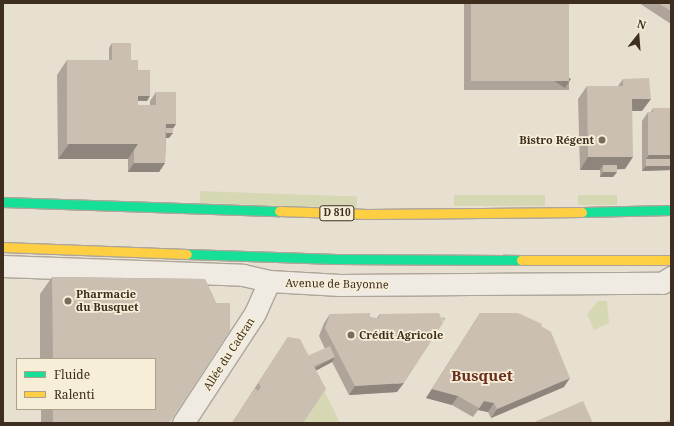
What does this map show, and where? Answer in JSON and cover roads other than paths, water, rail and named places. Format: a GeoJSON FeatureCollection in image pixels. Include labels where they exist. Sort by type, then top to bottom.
{"type":"FeatureCollection","features":[{"type":"Feature","properties":{"kind":"main road","name":"D 810"},"geometry":{"type":"LineString","coordinates":[[3,202],[367,214],[645,212],[671,210]]}},
{"type":"Feature","properties":{"kind":"main road"},"geometry":{"type":"LineString","coordinates":[[3,247],[336,259],[671,260]]}},
{"type":"Feature","properties":{"kind":"street","name":"Avenue de Bayonne"},"geometry":{"type":"LineString","coordinates":[[3,266],[244,275],[269,281],[340,285],[654,283],[662,282],[671,277]]}},
{"type":"Feature","properties":{"kind":"street","name":"Allée du Cadran"},"geometry":{"type":"LineString","coordinates":[[183,423],[256,313],[269,281]]}},
{"type":"Feature","properties":{"kind":"place","name":"Bistro Régent"},"geometry":{"type":"Point","coordinates":[602,140]}},
{"type":"Feature","properties":{"kind":"place","name":"Pharmacie du Busquet"},"geometry":{"type":"Point","coordinates":[68,301]}},
{"type":"Feature","properties":{"kind":"place","name":"Crédit Agricole"},"geometry":{"type":"Point","coordinates":[351,335]}},
{"type":"Feature","properties":{"kind":"district","name":"Busquet"},"geometry":{"type":"Point","coordinates":[482,376]}}]}
